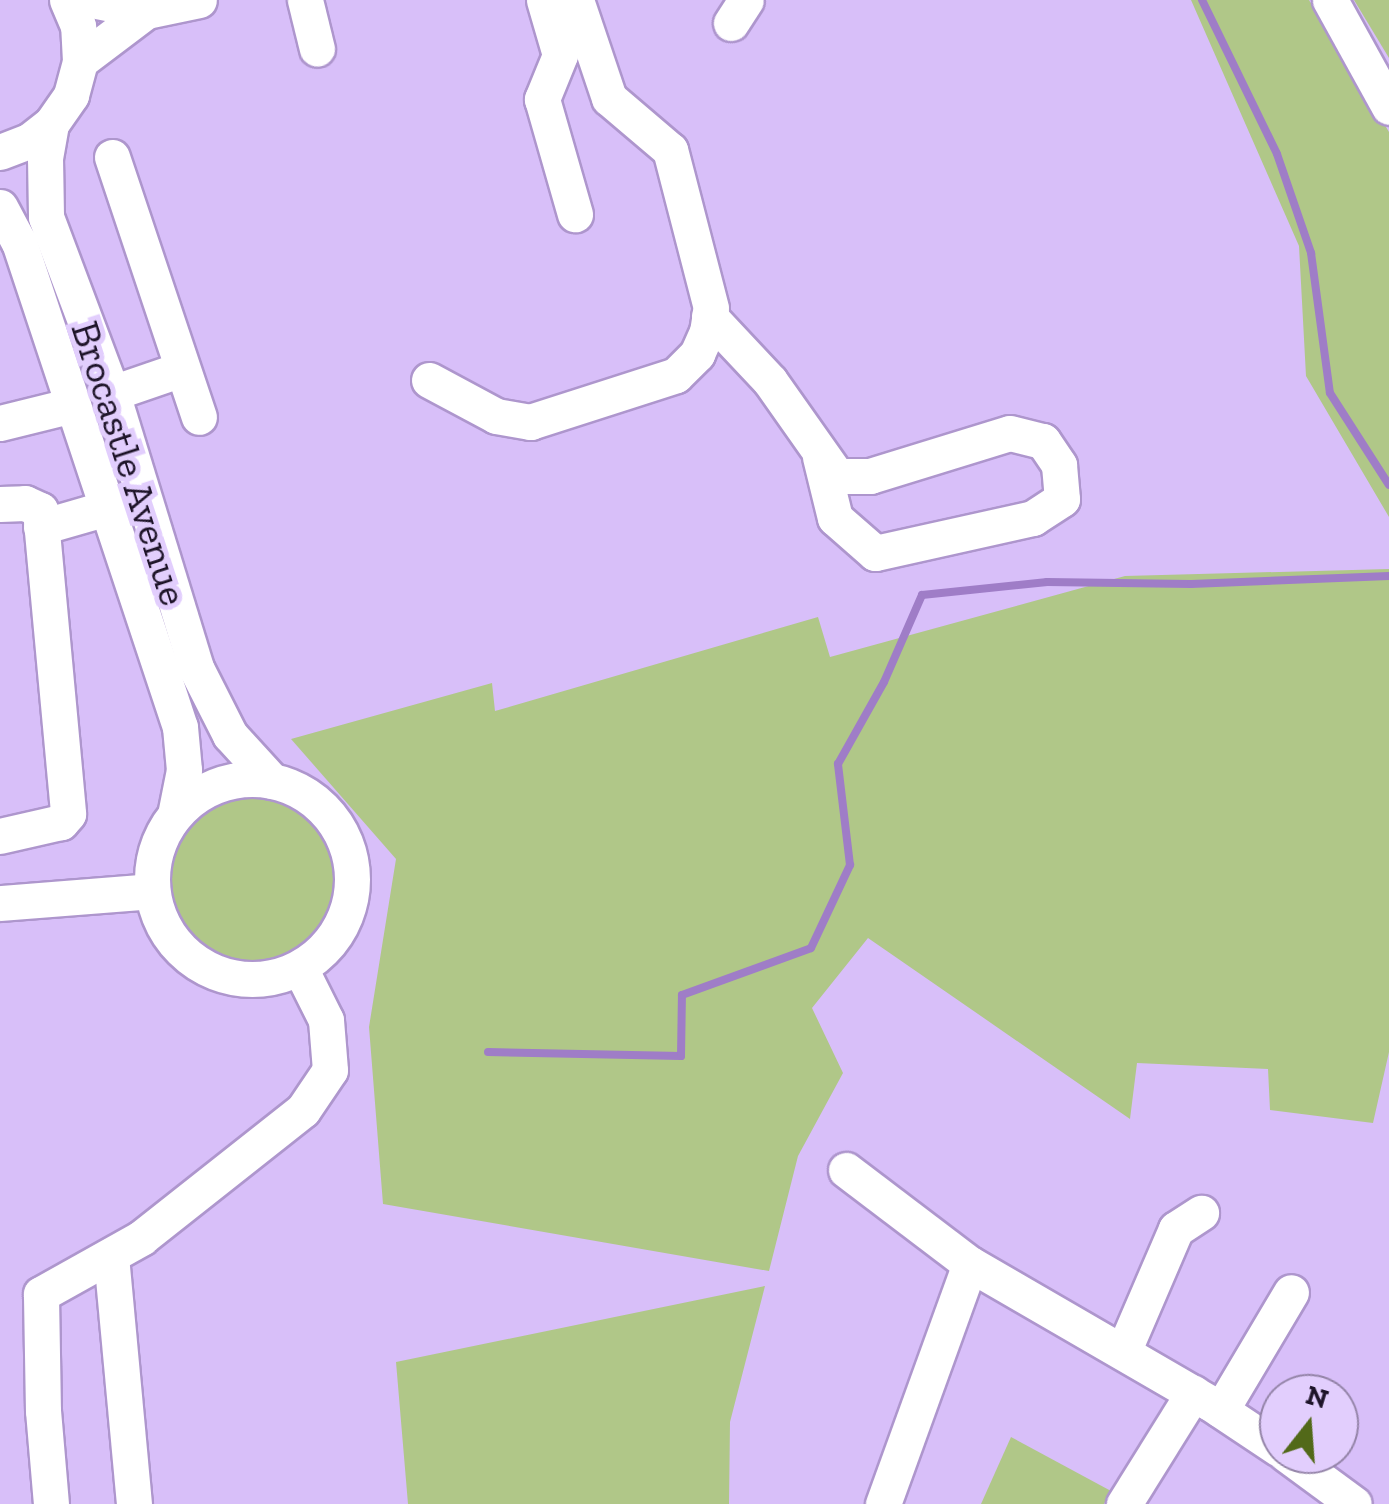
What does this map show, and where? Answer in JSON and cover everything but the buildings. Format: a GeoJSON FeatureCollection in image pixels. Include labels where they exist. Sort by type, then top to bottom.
{"type":"FeatureCollection","features":[{"type":"Feature","properties":{"kind":"street"},"geometry":{"type":"LineString","coordinates":[[0,152],[29,141],[51,124],[71,95],[80,61],[78,26],[68,0]]}},
{"type":"Feature","properties":{"kind":"street"},"geometry":{"type":"LineString","coordinates":[[92,0],[146,11],[199,0]]}},
{"type":"Feature","properties":{"kind":"street"},"geometry":{"type":"LineString","coordinates":[[305,0],[317,49]]}},
{"type":"Feature","properties":{"kind":"street"},"geometry":{"type":"LineString","coordinates":[[544,0],[560,55],[542,99],[575,214]]}},
{"type":"Feature","properties":{"kind":"street"},"geometry":{"type":"LineString","coordinates":[[576,0],[609,98],[670,150],[710,316],[770,381],[837,476],[870,476],[1010,433],[1043,442],[1059,465],[1062,499],[1033,518],[875,552],[835,518],[820,457]]}},
{"type":"Feature","properties":{"kind":"street"},"geometry":{"type":"LineString","coordinates":[[1330,0],[1389,107]]}},
{"type":"Feature","properties":{"kind":"street"},"geometry":{"type":"LineString","coordinates":[[80,61],[146,11]]}},
{"type":"Feature","properties":{"kind":"street","name":"Brocastle Avenue"},"geometry":{"type":"LineString","coordinates":[[51,124],[44,170],[46,216],[112,393],[196,668],[230,735],[272,781]]}},
{"type":"Feature","properties":{"kind":"street"},"geometry":{"type":"LineString","coordinates":[[112,157],[199,417]]}},
{"type":"Feature","properties":{"kind":"street","name":"Brocastle Avenue"},"geometry":{"type":"LineString","coordinates":[[0,207],[19,242],[180,727],[184,770],[174,815]]}},
{"type":"Feature","properties":{"kind":"street"},"geometry":{"type":"LineString","coordinates":[[429,380],[496,416],[530,422],[676,375],[697,354],[710,316]]}},
{"type":"Feature","properties":{"kind":"street"},"geometry":{"type":"LineString","coordinates":[[112,393],[182,370]]}},
{"type":"Feature","properties":{"kind":"street"},"geometry":{"type":"LineString","coordinates":[[0,423],[73,405]]}},
{"type":"Feature","properties":{"kind":"street"},"geometry":{"type":"LineString","coordinates":[[0,504],[26,503],[40,510],[68,814],[61,822],[0,836]]}},
{"type":"Feature","properties":{"kind":"street"},"geometry":{"type":"LineString","coordinates":[[41,527],[107,508]]}},
{"type":"Feature","properties":{"kind":"street"},"geometry":{"type":"LineString","coordinates":[[245,779],[272,781],[298,790],[320,806],[337,826],[350,864],[349,905],[339,930],[322,952],[300,968],[274,977],[246,979],[219,974],[194,961],[166,930],[152,891],[156,851],[174,815],[194,797],[218,785],[245,779]]}},
{"type":"Feature","properties":{"kind":"street"},"geometry":{"type":"LineString","coordinates":[[0,903],[152,891]]}},
{"type":"Feature","properties":{"kind":"street"},"geometry":{"type":"LineString","coordinates":[[51,1504],[43,1412],[42,1294],[111,1256],[214,1183],[303,1110],[330,1070],[326,1020],[300,968]]}},
{"type":"Feature","properties":{"kind":"street"},"geometry":{"type":"LineString","coordinates":[[846,1170],[970,1264],[1207,1402],[1259,1437]]}},
{"type":"Feature","properties":{"kind":"street"},"geometry":{"type":"LineString","coordinates":[[1122,1352],[1176,1229],[1201,1213]]}},
{"type":"Feature","properties":{"kind":"street"},"geometry":{"type":"LineString","coordinates":[[111,1256],[134,1504]]}},
{"type":"Feature","properties":{"kind":"street"},"geometry":{"type":"LineString","coordinates":[[883,1504],[970,1264]]}},
{"type":"Feature","properties":{"kind":"street"},"geometry":{"type":"LineString","coordinates":[[1124,1504],[1291,1292]]}},
{"type":"Feature","properties":{"kind":"street"},"geometry":{"type":"LineString","coordinates":[[1313,1474],[1354,1504]]}},
{"type":"Feature","properties":{"kind":"green space"},"geometry":{"type":"Polygon","coordinates":[[[1191,0],[1309,0],[1389,132],[1389,517],[1306,376],[1299,246],[1191,0]]]}},
{"type":"Feature","properties":{"kind":"green space"},"geometry":{"type":"Polygon","coordinates":[[[1354,0],[1389,0],[1389,58],[1354,0]]]}},
{"type":"Feature","properties":{"kind":"green space"},"geometry":{"type":"Polygon","coordinates":[[[1389,569],[1389,1052],[1373,1123],[1270,1110],[1268,1069],[1137,1063],[1130,1119],[868,938],[812,1008],[843,1073],[798,1156],[769,1271],[383,1204],[369,1027],[396,859],[291,739],[492,683],[495,711],[818,617],[830,657],[1125,576],[1389,569]]]}},
{"type":"Feature","properties":{"kind":"green space"},"geometry":{"type":"Polygon","coordinates":[[[252,798],[284,805],[310,823],[328,849],[335,881],[328,913],[310,939],[284,957],[252,964],[220,957],[194,939],[176,913],[169,881],[176,849],[194,823],[220,805],[252,798]]]}},
{"type":"Feature","properties":{"kind":"green space"},"geometry":{"type":"Polygon","coordinates":[[[765,1286],[730,1422],[729,1504],[408,1504],[396,1362],[765,1286]]]}},
{"type":"Feature","properties":{"kind":"green space"},"geometry":{"type":"Polygon","coordinates":[[[1011,1437],[1111,1491],[1104,1504],[981,1504],[1011,1437]]]}},
{"type":"Feature","properties":{"kind":"waterway"},"geometry":{"type":"LineString","coordinates":[[1202,0],[1277,154],[1311,253],[1330,393],[1389,485]]}},
{"type":"Feature","properties":{"kind":"waterway"},"geometry":{"type":"LineString","coordinates":[[488,1052],[681,1056],[682,995],[811,948],[850,865],[838,764],[884,682],[922,595],[1047,582],[1191,584],[1389,576]]}}]}
